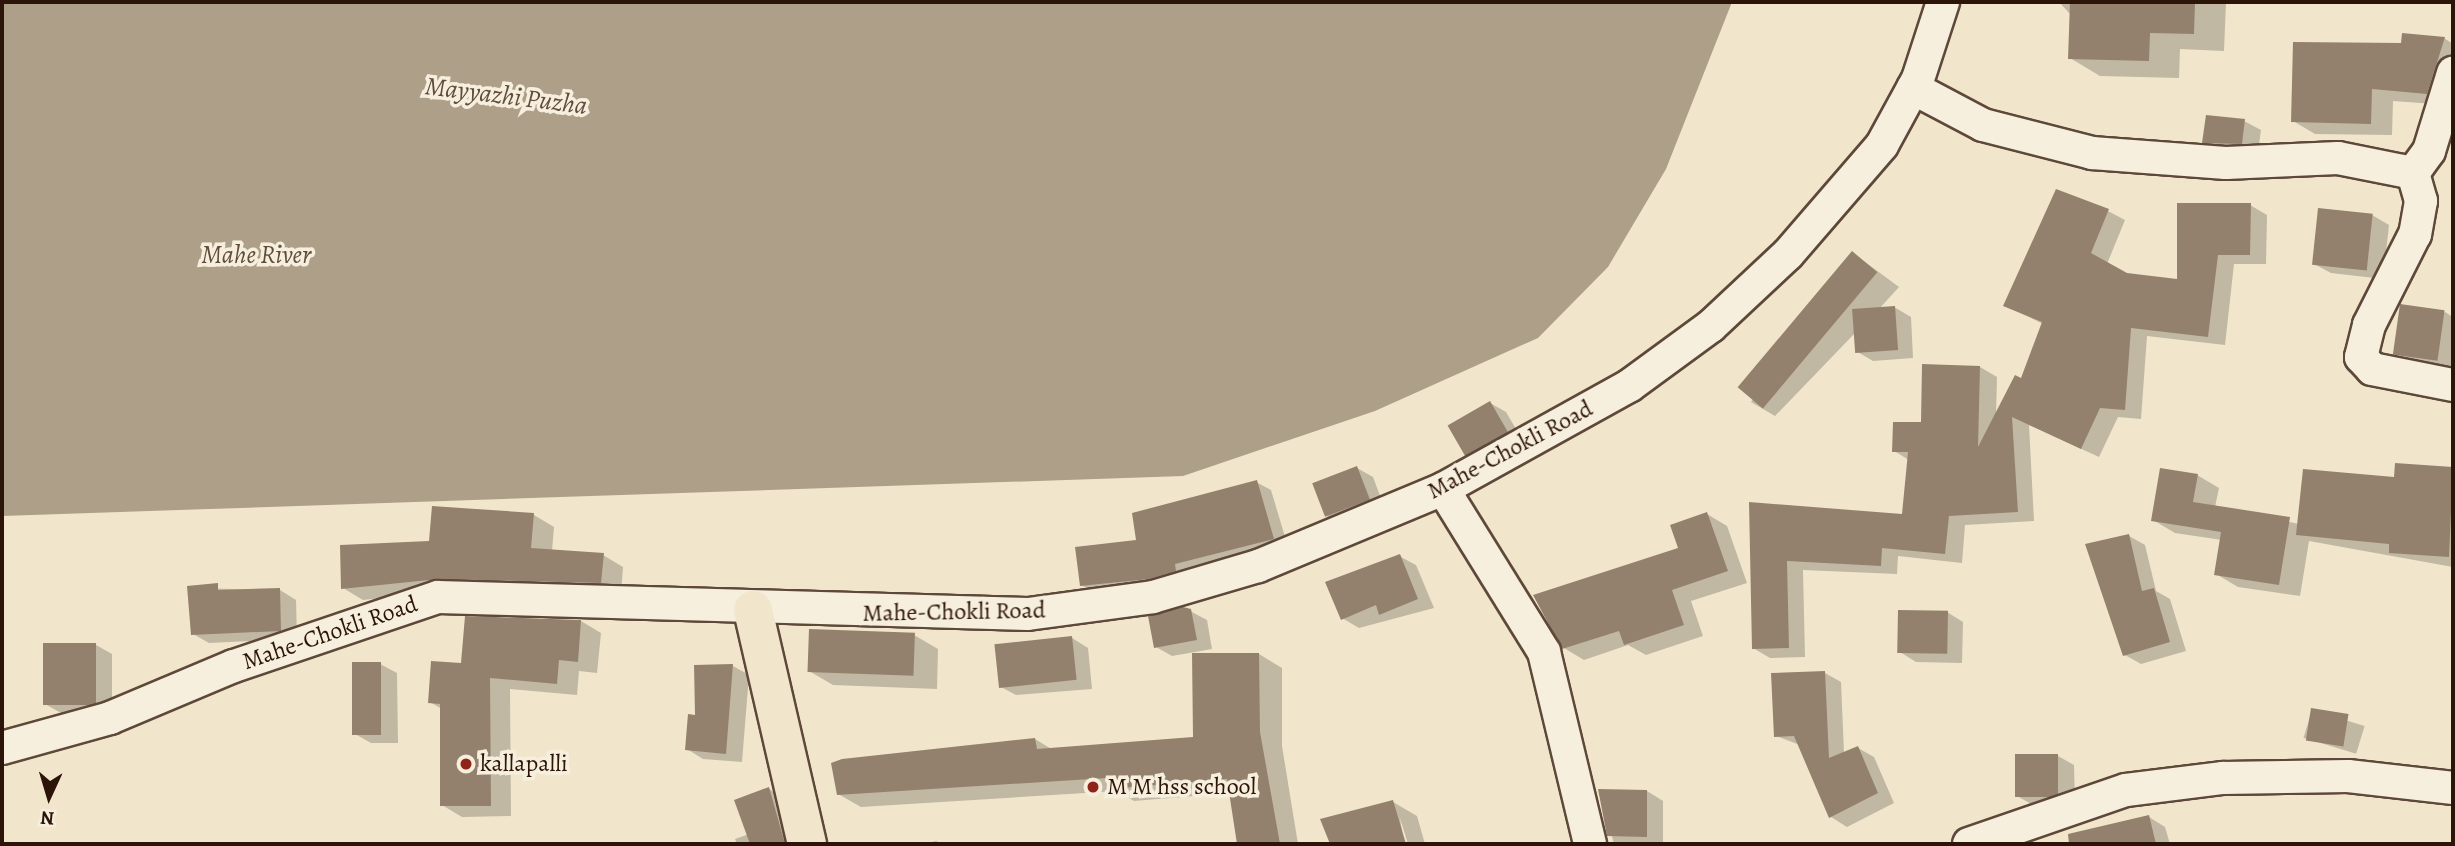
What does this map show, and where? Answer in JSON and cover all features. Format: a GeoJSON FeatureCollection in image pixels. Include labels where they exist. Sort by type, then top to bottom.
{"type":"FeatureCollection","features":[{"type":"Feature","properties":{"kind":"main road"},"geometry":{"type":"LineString","coordinates":[[752,611],[807,844]]}},
{"type":"Feature","properties":{"kind":"street","name":"Mahe-Chokli Road"},"geometry":{"type":"LineString","coordinates":[[2,748],[110,718],[234,666],[438,597],[752,611],[1028,614],[1153,597],[1258,566],[1443,489],[1629,386],[1711,326],[1836,201],[1882,145],[1913,88],[1943,2]]}},
{"type":"Feature","properties":{"kind":"street"},"geometry":{"type":"LineString","coordinates":[[2413,173],[2429,151],[2453,73]]}},
{"type":"Feature","properties":{"kind":"street"},"geometry":{"type":"LineString","coordinates":[[1913,88],[1983,125],[2092,153],[2226,163],[2338,158],[2413,173]]}},
{"type":"Feature","properties":{"kind":"street"},"geometry":{"type":"LineString","coordinates":[[2413,173],[2421,201],[2415,234],[2368,325],[2361,357],[2372,369],[2453,385]]}},
{"type":"Feature","properties":{"kind":"street"},"geometry":{"type":"LineString","coordinates":[[1443,489],[1544,652],[1590,844]]}},
{"type":"Feature","properties":{"kind":"street"},"geometry":{"type":"LineString","coordinates":[[1969,844],[2126,790],[2223,778],[2348,776],[2453,788]]}},
{"type":"Feature","properties":{"kind":"water","name":"Mahe River"},"geometry":{"type":"Polygon","coordinates":[[[2,2],[1732,2],[1666,169],[1608,267],[1538,338],[1375,411],[1183,476],[2,516],[2,2]]]}},
{"type":"Feature","properties":{"kind":"building"},"geometry":{"type":"Polygon","coordinates":[[[2070,2],[2195,2],[2194,34],[2150,33],[2149,61],[2068,59],[2070,2]]]}},
{"type":"Feature","properties":{"kind":"building"},"geometry":{"type":"Polygon","coordinates":[[[2402,33],[2445,37],[2427,94],[2372,89],[2371,124],[2291,122],[2293,42],[2401,43],[2402,33]]]}},
{"type":"Feature","properties":{"kind":"building"},"geometry":{"type":"Polygon","coordinates":[[[2206,115],[2245,119],[2242,144],[2202,143],[2206,115]]]}},
{"type":"Feature","properties":{"kind":"building"},"geometry":{"type":"Polygon","coordinates":[[[2056,189],[2109,209],[2091,253],[2127,273],[2177,279],[2177,203],[2251,203],[2250,255],[2218,255],[2208,337],[2131,328],[2125,410],[2100,408],[2081,449],[2012,417],[2018,512],[1949,516],[1945,554],[1882,548],[1881,566],[1787,561],[1789,648],[1752,649],[1749,502],[1902,514],[1908,452],[1892,452],[1893,422],[1921,422],[1922,364],[1980,366],[1978,447],[2015,375],[2021,378],[2042,322],[2003,306],[2056,189]]]}},
{"type":"Feature","properties":{"kind":"building"},"geometry":{"type":"Polygon","coordinates":[[[2318,208],[2373,214],[2367,270],[2312,265],[2318,208]]]}},
{"type":"Feature","properties":{"kind":"building"},"geometry":{"type":"Polygon","coordinates":[[[1852,251],[1877,272],[1763,409],[1738,387],[1852,251]]]}},
{"type":"Feature","properties":{"kind":"building"},"geometry":{"type":"Polygon","coordinates":[[[2400,304],[2445,310],[2437,361],[2393,355],[2400,304]]]}},
{"type":"Feature","properties":{"kind":"building"},"geometry":{"type":"Polygon","coordinates":[[[1895,306],[1898,350],[1855,353],[1852,309],[1895,306]]]}},
{"type":"Feature","properties":{"kind":"building"},"geometry":{"type":"Polygon","coordinates":[[[1490,401],[1508,432],[1466,457],[1448,426],[1490,401]]]}},
{"type":"Feature","properties":{"kind":"building"},"geometry":{"type":"Polygon","coordinates":[[[2395,463],[2453,467],[2449,557],[2389,553],[2389,544],[2296,535],[2303,469],[2394,477],[2395,463]]]}},
{"type":"Feature","properties":{"kind":"building"},"geometry":{"type":"Polygon","coordinates":[[[1357,466],[1370,500],[1325,517],[1312,483],[1357,466]]]}},
{"type":"Feature","properties":{"kind":"building"},"geometry":{"type":"Polygon","coordinates":[[[2160,468],[2198,474],[2193,502],[2290,517],[2279,585],[2214,575],[2221,532],[2151,521],[2160,468]]]}},
{"type":"Feature","properties":{"kind":"building"},"geometry":{"type":"Polygon","coordinates":[[[1257,480],[1274,539],[1175,564],[1176,571],[1149,579],[1080,586],[1075,547],[1136,540],[1132,513],[1257,480]]]}},
{"type":"Feature","properties":{"kind":"building"},"geometry":{"type":"Polygon","coordinates":[[[432,506],[534,513],[531,548],[604,553],[601,583],[439,579],[341,589],[340,545],[429,541],[432,506]]]}},
{"type":"Feature","properties":{"kind":"building"},"geometry":{"type":"Polygon","coordinates":[[[1707,512],[1728,571],[1672,590],[1684,625],[1624,645],[1619,631],[1562,649],[1533,595],[1678,548],[1670,525],[1707,512]]]}},
{"type":"Feature","properties":{"kind":"building"},"geometry":{"type":"Polygon","coordinates":[[[2129,534],[2142,591],[2154,588],[2170,642],[2123,656],[2085,544],[2129,534]]]}},
{"type":"Feature","properties":{"kind":"building"},"geometry":{"type":"Polygon","coordinates":[[[1400,554],[1418,599],[1379,615],[1376,605],[1341,620],[1325,582],[1400,554]]]}},
{"type":"Feature","properties":{"kind":"building"},"geometry":{"type":"Polygon","coordinates":[[[218,583],[218,590],[280,588],[281,631],[191,635],[187,586],[218,583]]]}},
{"type":"Feature","properties":{"kind":"building"},"geometry":{"type":"Polygon","coordinates":[[[1183,607],[1191,609],[1197,640],[1154,648],[1148,616],[1183,607]]]}},
{"type":"Feature","properties":{"kind":"building"},"geometry":{"type":"Polygon","coordinates":[[[1898,610],[1948,611],[1947,654],[1897,653],[1898,610]]]}},
{"type":"Feature","properties":{"kind":"building"},"geometry":{"type":"Polygon","coordinates":[[[465,616],[581,620],[578,662],[559,660],[557,684],[490,678],[491,806],[440,806],[440,704],[428,703],[431,661],[461,663],[465,616]]]}},
{"type":"Feature","properties":{"kind":"building"},"geometry":{"type":"Polygon","coordinates":[[[809,629],[915,633],[913,676],[807,672],[809,629]]]}},
{"type":"Feature","properties":{"kind":"building"},"geometry":{"type":"Polygon","coordinates":[[[1072,636],[1077,680],[999,688],[994,644],[1072,636]]]}},
{"type":"Feature","properties":{"kind":"building"},"geometry":{"type":"Polygon","coordinates":[[[43,643],[96,643],[96,705],[43,705],[43,643]]]}},
{"type":"Feature","properties":{"kind":"building"},"geometry":{"type":"Polygon","coordinates":[[[1192,653],[1259,653],[1260,732],[1280,844],[1237,844],[1227,779],[1109,789],[1107,778],[837,795],[831,763],[842,759],[1035,738],[1037,749],[1193,737],[1192,653]]]}},
{"type":"Feature","properties":{"kind":"building"},"geometry":{"type":"Polygon","coordinates":[[[352,662],[381,662],[381,735],[352,735],[352,662]]]}},
{"type":"Feature","properties":{"kind":"building"},"geometry":{"type":"Polygon","coordinates":[[[733,664],[726,754],[685,750],[688,714],[695,715],[694,665],[733,664]]]}},
{"type":"Feature","properties":{"kind":"building"},"geometry":{"type":"Polygon","coordinates":[[[1825,671],[1829,758],[1858,746],[1878,793],[1829,818],[1794,736],[1774,737],[1771,673],[1825,671]]]}},
{"type":"Feature","properties":{"kind":"building"},"geometry":{"type":"Polygon","coordinates":[[[2311,708],[2349,714],[2343,747],[2306,741],[2311,708]]]}},
{"type":"Feature","properties":{"kind":"building"},"geometry":{"type":"Polygon","coordinates":[[[2015,754],[2058,754],[2058,797],[2015,797],[2015,754]]]}},
{"type":"Feature","properties":{"kind":"building"},"geometry":{"type":"Polygon","coordinates":[[[769,787],[785,844],[750,844],[734,800],[769,787]]]}},
{"type":"Feature","properties":{"kind":"building"},"geometry":{"type":"Polygon","coordinates":[[[1598,789],[1647,790],[1647,837],[1607,836],[1598,789]]]}},
{"type":"Feature","properties":{"kind":"building"},"geometry":{"type":"Polygon","coordinates":[[[1393,800],[1406,844],[1330,844],[1320,819],[1393,800]]]}},
{"type":"Feature","properties":{"kind":"building"},"geometry":{"type":"Polygon","coordinates":[[[2149,815],[2156,844],[2069,844],[2068,834],[2149,815]]]}},
{"type":"Feature","properties":{"kind":"place","name":"kallapalli"},"geometry":{"type":"Point","coordinates":[466,764]}},
{"type":"Feature","properties":{"kind":"place","name":"M M hss school"},"geometry":{"type":"Point","coordinates":[1093,787]}},
{"type":"Feature","properties":{"kind":"water label","name":"Mayyazhi Puzha"},"geometry":{"type":"Point","coordinates":[506,96]}}]}
